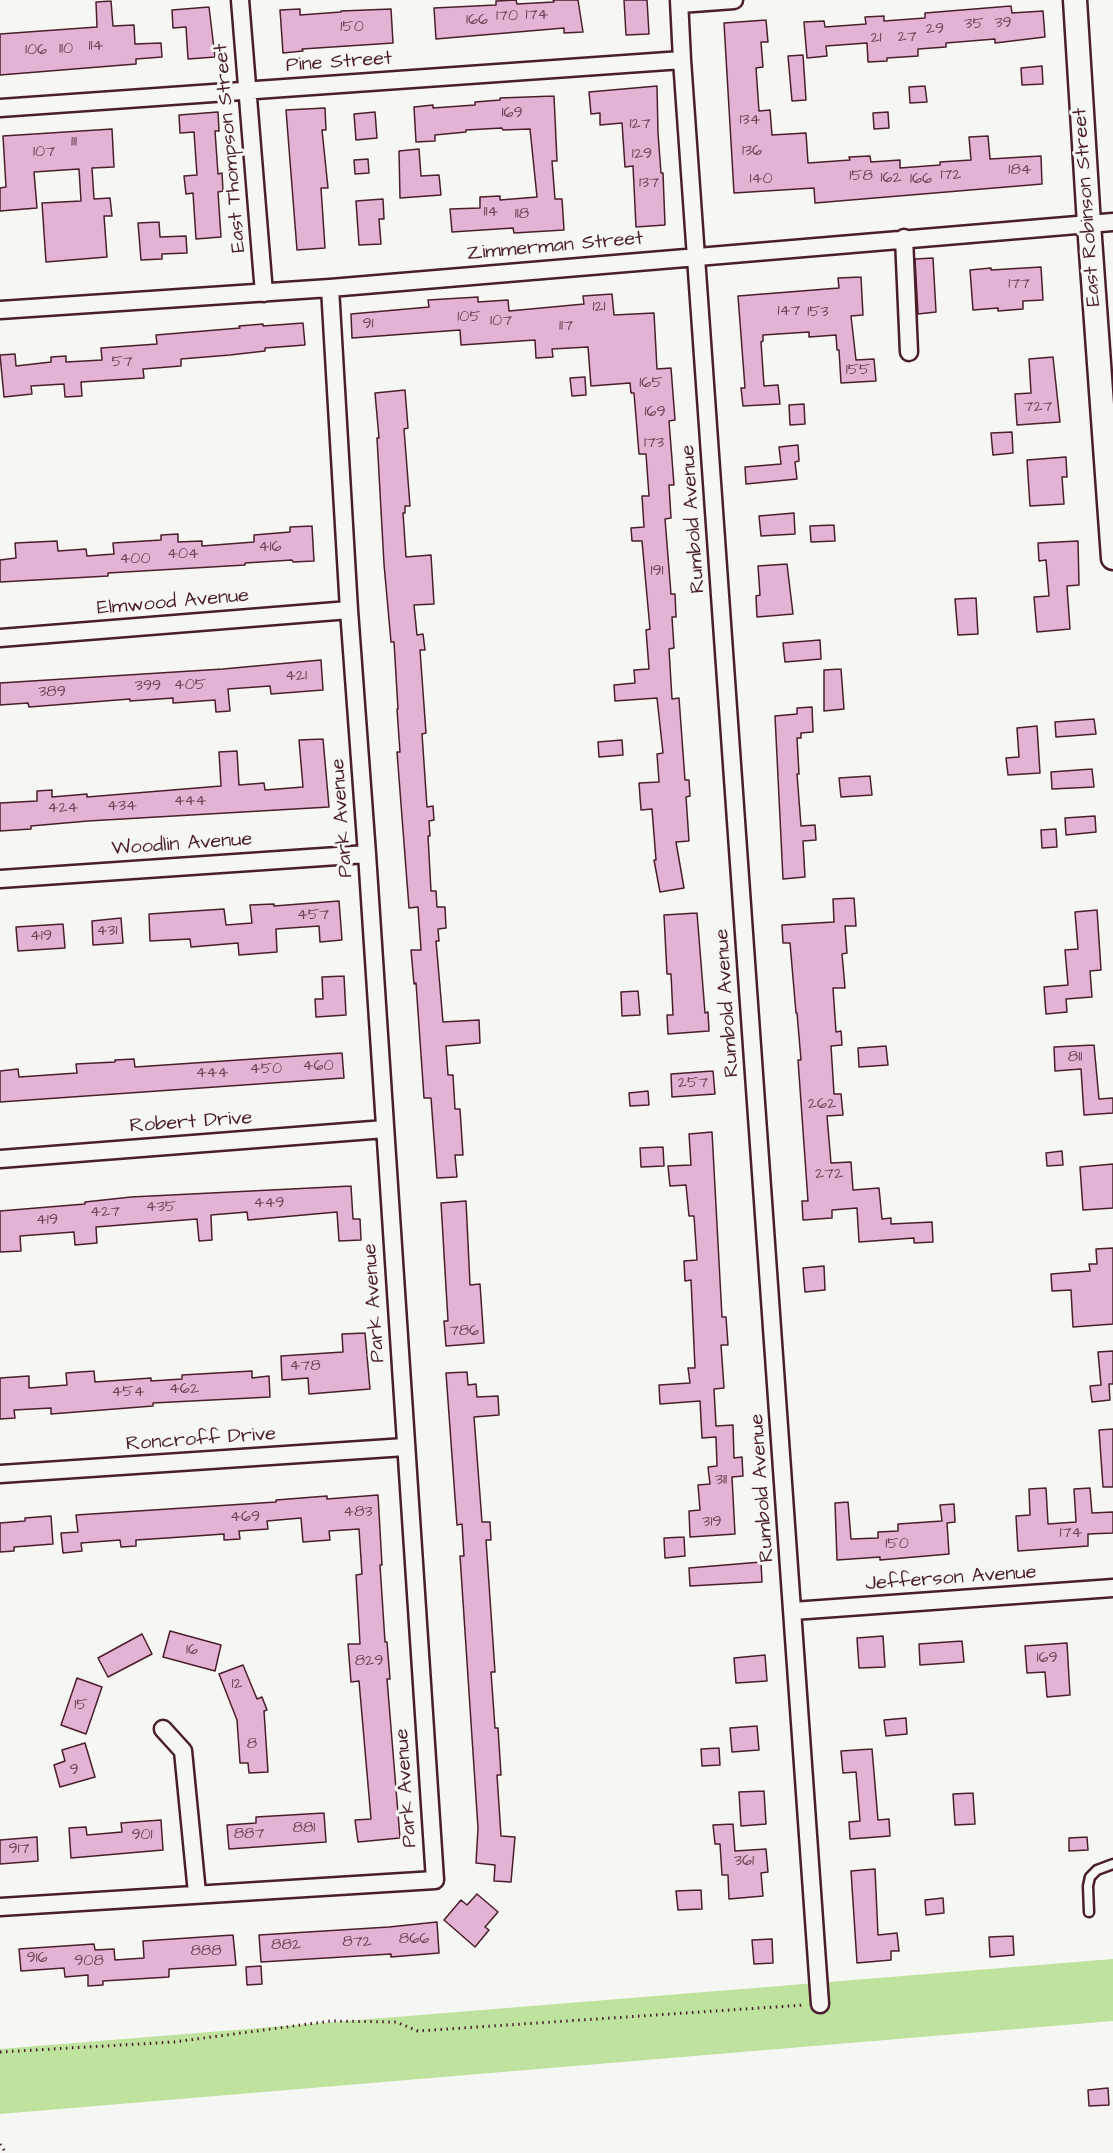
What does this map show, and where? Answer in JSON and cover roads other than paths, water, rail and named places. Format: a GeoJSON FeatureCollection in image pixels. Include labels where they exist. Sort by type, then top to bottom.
{"type":"FeatureCollection","features":[{"type":"Feature","properties":{"kind":"street","name":"East Thompson Street"},"geometry":{"type":"LineString","coordinates":[[240,0],[264,293]]}},
{"type":"Feature","properties":{"kind":"street"},"geometry":{"type":"LineString","coordinates":[[679,2],[734,0]]}},
{"type":"Feature","properties":{"kind":"street","name":"East Robinson Street"},"geometry":{"type":"LineString","coordinates":[[1075,0],[1113,558]]}},
{"type":"Feature","properties":{"kind":"street","name":"Rumbold Avenue"},"geometry":{"type":"LineString","coordinates":[[679,2],[820,2004]]}},
{"type":"Feature","properties":{"kind":"street","name":"Pine Street"},"geometry":{"type":"LineString","coordinates":[[0,108],[682,60]]}},
{"type":"Feature","properties":{"kind":"street","name":"Zimmerman Street"},"geometry":{"type":"LineString","coordinates":[[0,310],[330,288],[1113,222]]}},
{"type":"Feature","properties":{"kind":"street"},"geometry":{"type":"LineString","coordinates":[[904,238],[909,352]]}},
{"type":"Feature","properties":{"kind":"street","name":"Park Avenue"},"geometry":{"type":"LineString","coordinates":[[0,1907],[435,1880],[349,610],[330,288]]}},
{"type":"Feature","properties":{"kind":"street","name":"Elmwood Avenue"},"geometry":{"type":"LineString","coordinates":[[0,638],[349,610]]}},
{"type":"Feature","properties":{"kind":"street","name":"Woodlin Avenue"},"geometry":{"type":"LineString","coordinates":[[0,879],[367,854]]}},
{"type":"Feature","properties":{"kind":"street","name":"Robert Drive"},"geometry":{"type":"LineString","coordinates":[[0,1159],[385,1129]]}},
{"type":"Feature","properties":{"kind":"street","name":"Roncroff Drive"},"geometry":{"type":"LineString","coordinates":[[0,1474],[405,1447]]}},
{"type":"Feature","properties":{"kind":"street","name":"Jefferson Avenue"},"geometry":{"type":"LineString","coordinates":[[793,1611],[1113,1588]]}},
{"type":"Feature","properties":{"kind":"street"},"geometry":{"type":"LineString","coordinates":[[163,1729],[183,1751],[197,1893]]}},
{"type":"Feature","properties":{"kind":"lane"},"geometry":{"type":"LineString","coordinates":[[1089,1912],[1090,1878],[1097,1870],[1113,1864]]}}]}
